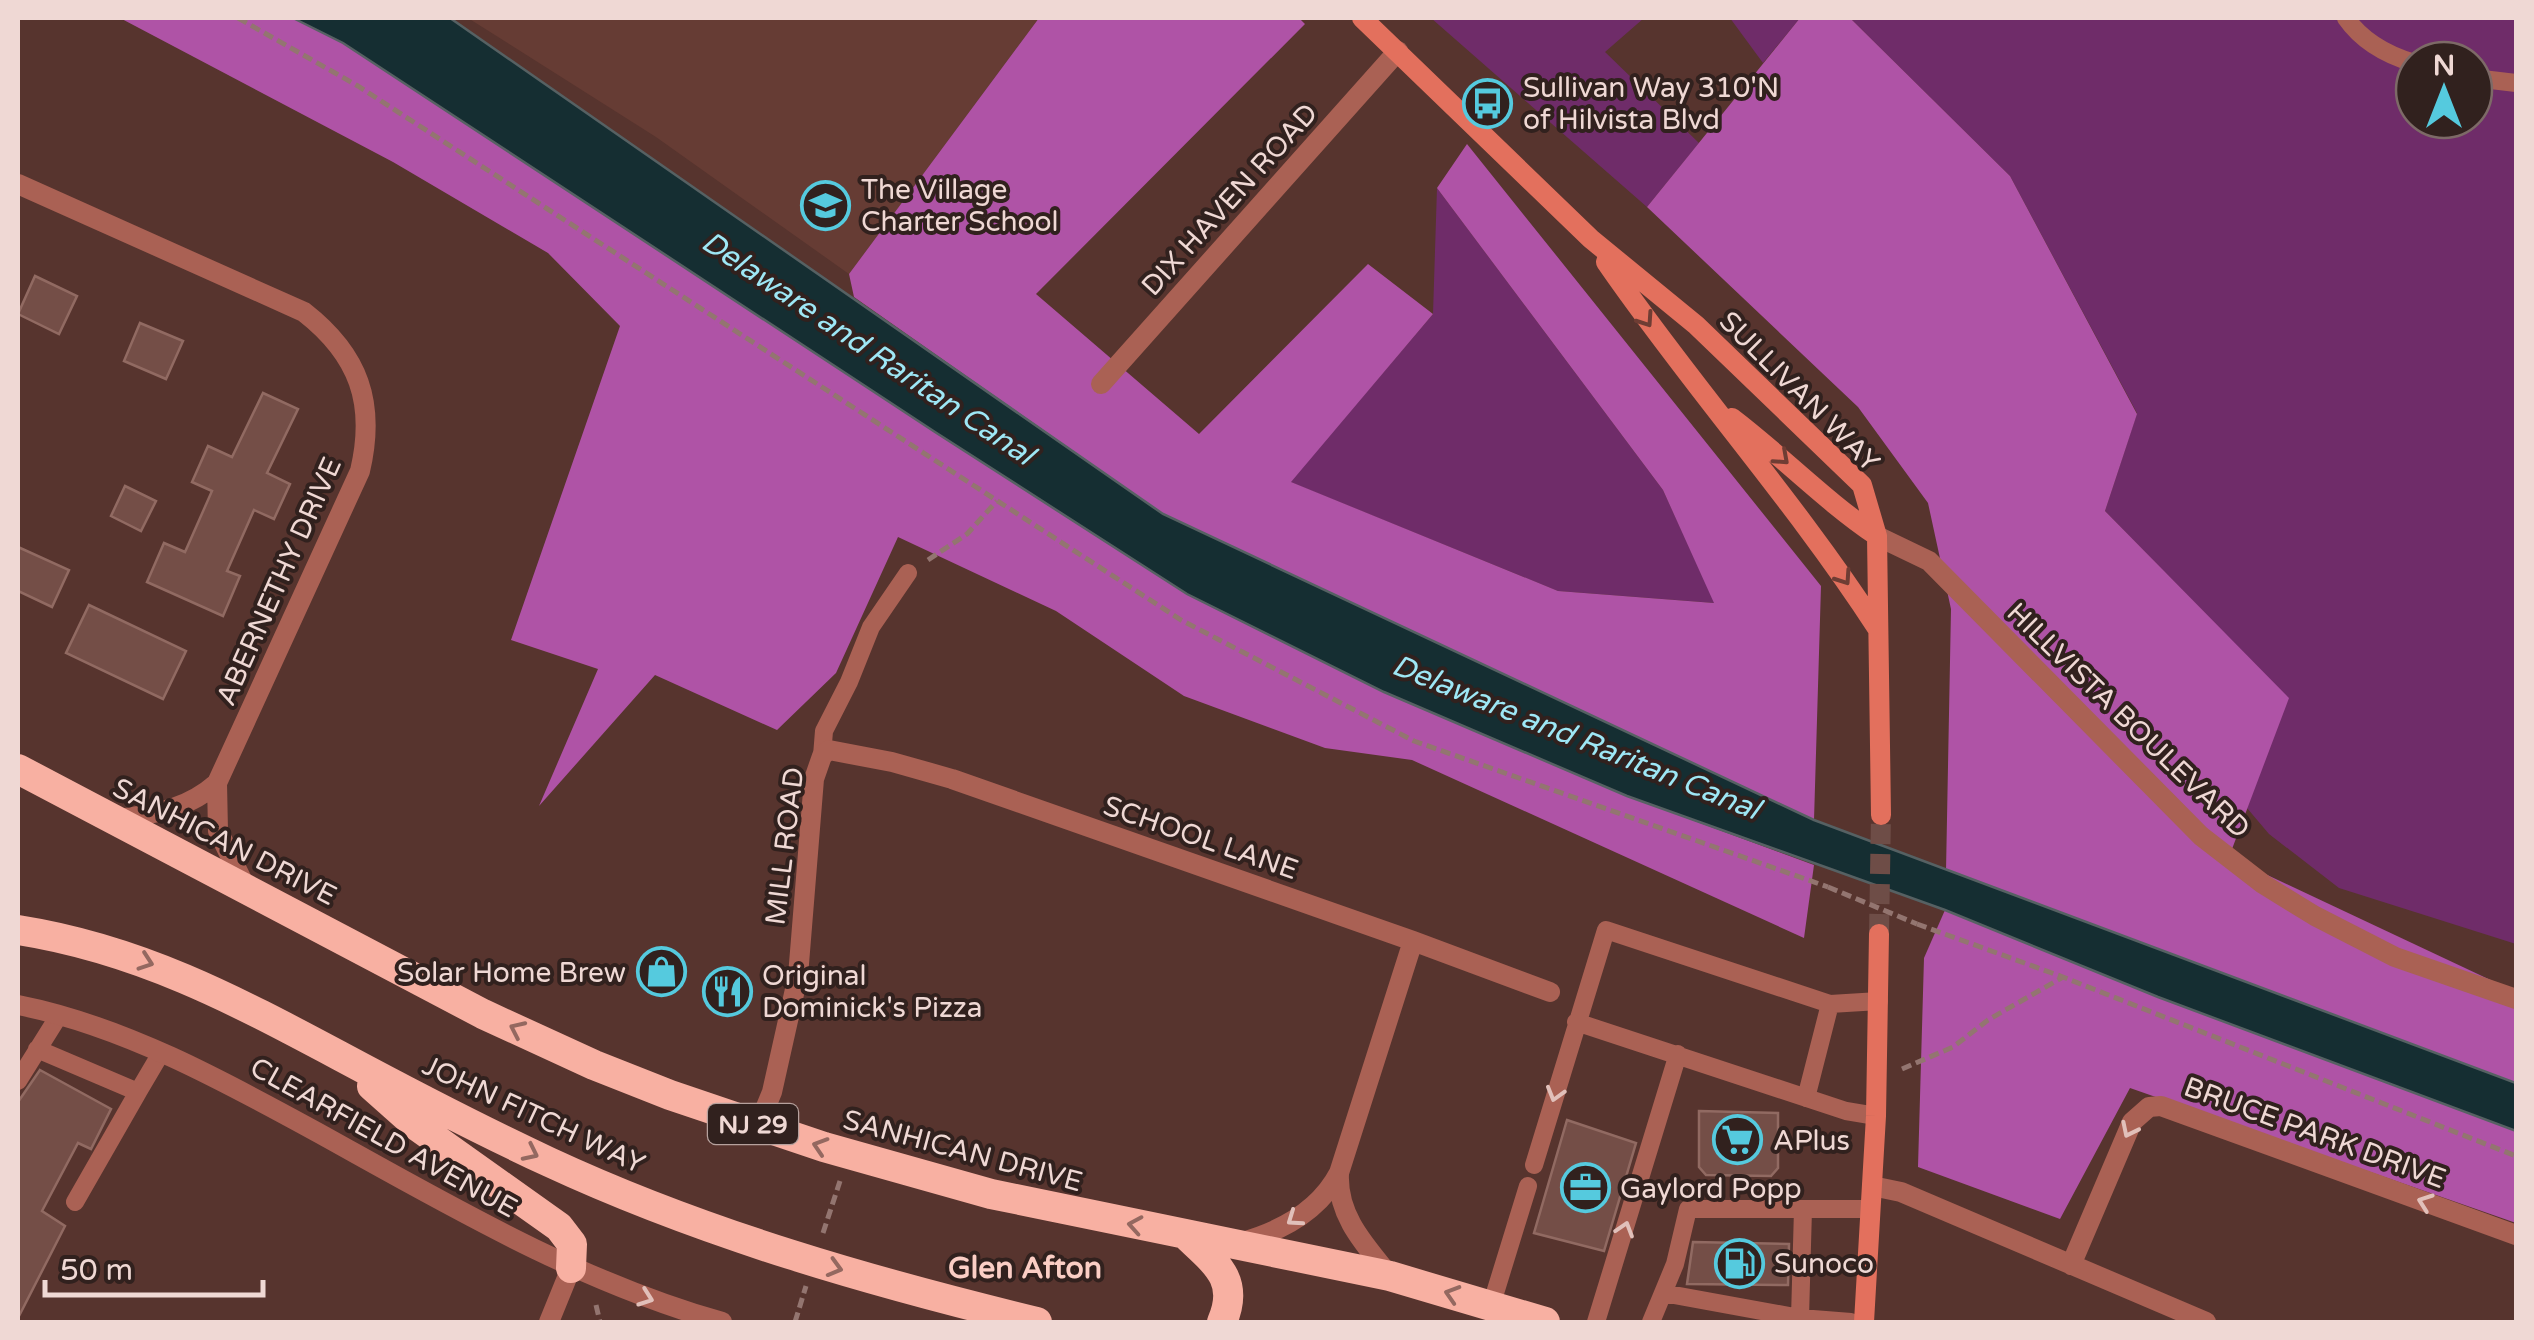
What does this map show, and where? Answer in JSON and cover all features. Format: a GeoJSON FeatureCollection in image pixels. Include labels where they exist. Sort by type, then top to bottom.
{"type":"FeatureCollection","features":[{"type":"Feature","properties":{"kind":"highway","name":"SANHICAN DRIVE"},"geometry":{"type":"LineString","coordinates":[[18,769],[484,1014],[594,1064],[758,1126],[991,1194],[1390,1276],[1545,1322]]}},
{"type":"Feature","properties":{"kind":"highway"},"geometry":{"type":"LineString","coordinates":[[18,797],[42,795],[76,800]]}},
{"type":"Feature","properties":{"kind":"highway"},"geometry":{"type":"LineString","coordinates":[[18,912],[81,942]]}},
{"type":"Feature","properties":{"kind":"highway","name":"JOHN FITCH WAY"},"geometry":{"type":"LineString","coordinates":[[18,930],[81,942],[202,984],[552,1164],[660,1208],[813,1261],[1037,1322]]}},
{"type":"Feature","properties":{"kind":"highway"},"geometry":{"type":"LineString","coordinates":[[336,1054],[417,1126],[559,1227],[572,1244],[572,1268]]}},
{"type":"Feature","properties":{"kind":"highway"},"geometry":{"type":"LineString","coordinates":[[1184,1234],[1212,1260],[1228,1284],[1229,1304],[1222,1322]]}},
{"type":"Feature","properties":{"kind":"main road","name":"SULLIVAN WAY"},"geometry":{"type":"LineString","coordinates":[[1362,18],[1591,239],[1696,325],[1862,484],[1877,536],[1880,814]]}},
{"type":"Feature","properties":{"kind":"main road","name":"SULLIVAN WAY"},"geometry":{"type":"LineString","coordinates":[[1591,239],[1664,346],[1808,527],[1878,630]]}},
{"type":"Feature","properties":{"kind":"main road"},"geometry":{"type":"LineString","coordinates":[[1706,397],[1774,450],[1838,510],[1877,536]]}},
{"type":"Feature","properties":{"kind":"main road"},"geometry":{"type":"LineString","coordinates":[[1864,1322],[1876,1116],[1880,934]]}},
{"type":"Feature","properties":{"kind":"street","name":"DIX HAVEN ROAD"},"geometry":{"type":"LineString","coordinates":[[1101,384],[1398,51]]}},
{"type":"Feature","properties":{"kind":"street","name":"ABERNETHY DRIVE"},"geometry":{"type":"LineString","coordinates":[[18,184],[304,312],[329,332],[349,358],[362,388],[367,422],[360,472],[217,782],[218,832],[245,886]]}},
{"type":"Feature","properties":{"kind":"street","name":"HILLVISTA BOULEVARD"},"geometry":{"type":"LineString","coordinates":[[1877,536],[1929,561],[2201,836],[2263,884],[2395,957],[2516,999]]}},
{"type":"Feature","properties":{"kind":"street","name":"SCHOOL LANE"},"geometry":{"type":"LineString","coordinates":[[826,753],[892,762],[952,779],[1414,940],[1550,992]]}},
{"type":"Feature","properties":{"kind":"street","name":"MILL ROAD"},"geometry":{"type":"LineString","coordinates":[[758,1126],[772,1092],[798,976],[814,779],[826,753]]}},
{"type":"Feature","properties":{"kind":"street"},"geometry":{"type":"LineString","coordinates":[[114,820],[159,813],[198,800],[217,782]]}},
{"type":"Feature","properties":{"kind":"street"},"geometry":{"type":"LineString","coordinates":[[1235,1244],[1284,1227],[1328,1194],[1339,1173],[1414,940]]}},
{"type":"Feature","properties":{"kind":"street","name":"CLEARFIELD AVENUE"},"geometry":{"type":"LineString","coordinates":[[18,1005],[58,1016],[218,1078],[572,1268],[639,1296],[722,1322]]}},
{"type":"Feature","properties":{"kind":"street","name":"BRUCE PARK DRIVE"},"geometry":{"type":"LineString","coordinates":[[2071,1265],[2132,1122],[2149,1107],[2160,1106],[2516,1235]]}},
{"type":"Feature","properties":{"kind":"street"},"geometry":{"type":"LineString","coordinates":[[1339,1173],[1338,1196],[1348,1220],[1390,1276]]}},
{"type":"Feature","properties":{"kind":"street"},"geometry":{"type":"LineString","coordinates":[[1872,1186],[1901,1192],[2206,1322]]}},
{"type":"Feature","properties":{"kind":"street"},"geometry":{"type":"LineString","coordinates":[[549,1322],[572,1268]]}},
{"type":"Feature","properties":{"kind":"lane"},"geometry":{"type":"LineString","coordinates":[[2346,18],[2356,32],[2394,57]]}},
{"type":"Feature","properties":{"kind":"lane"},"geometry":{"type":"LineString","coordinates":[[826,753],[824,731],[871,628],[908,573]]}},
{"type":"Feature","properties":{"kind":"lane"},"geometry":{"type":"LineString","coordinates":[[1534,1165],[1606,930],[1830,1004],[1879,1001]]}},
{"type":"Feature","properties":{"kind":"lane"},"geometry":{"type":"LineString","coordinates":[[1806,1098],[1830,1004]]}},
{"type":"Feature","properties":{"kind":"lane"},"geometry":{"type":"LineString","coordinates":[[18,1081],[58,1016]]}},
{"type":"Feature","properties":{"kind":"lane"},"geometry":{"type":"LineString","coordinates":[[1576,1022],[1806,1098],[1876,1116]]}},
{"type":"Feature","properties":{"kind":"lane"},"geometry":{"type":"LineString","coordinates":[[37,1049],[138,1092]]}},
{"type":"Feature","properties":{"kind":"lane"},"geometry":{"type":"LineString","coordinates":[[75,1202],[161,1054]]}},
{"type":"Feature","properties":{"kind":"lane"},"geometry":{"type":"LineString","coordinates":[[1596,1322],[1678,1054]]}},
{"type":"Feature","properties":{"kind":"lane"},"geometry":{"type":"LineString","coordinates":[[1491,1306],[1528,1186]]}},
{"type":"Feature","properties":{"kind":"lane"},"geometry":{"type":"LineString","coordinates":[[1651,1322],[1675,1264],[1688,1210],[1870,1209]]}},
{"type":"Feature","properties":{"kind":"lane"},"geometry":{"type":"LineString","coordinates":[[1799,1320],[1802,1210]]}},
{"type":"Feature","properties":{"kind":"lane"},"geometry":{"type":"LineString","coordinates":[[1663,1293],[1799,1320],[1850,1322]]}},
{"type":"Feature","properties":{"kind":"path"},"geometry":{"type":"LineString","coordinates":[[238,18],[358,86],[1181,620],[1414,741],[1828,887],[2516,1156]]}},
{"type":"Feature","properties":{"kind":"path"},"geometry":{"type":"LineString","coordinates":[[908,573],[967,534],[997,500]]}},
{"type":"Feature","properties":{"kind":"path"},"geometry":{"type":"LineString","coordinates":[[1902,1070],[1953,1047],[1988,1020],[2063,977]]}},
{"type":"Feature","properties":{"kind":"path"},"geometry":{"type":"LineString","coordinates":[[596,1305],[600,1322]]}},
{"type":"Feature","properties":{"kind":"shaded area"},"geometry":{"type":"Polygon","coordinates":[[[120,18],[293,18],[343,43],[1187,594],[1384,692],[1627,796],[1814,865],[1804,938],[1412,760],[1325,748],[1184,696],[1056,611],[898,537],[836,673],[777,730],[655,675],[539,806],[598,669],[511,640],[620,326],[548,253],[393,162],[120,18]]]}},
{"type":"Feature","properties":{"kind":"shaded area","name":"The Village Charter School"},"geometry":{"type":"Polygon","coordinates":[[[468,18],[1039,18],[849,274],[656,137],[468,18]]]}},
{"type":"Feature","properties":{"kind":"shaded area"},"geometry":{"type":"Polygon","coordinates":[[[1039,18],[1299,18],[1305,24],[1036,294],[1199,434],[1368,264],[1433,314],[1291,482],[1558,591],[1714,603],[1663,490],[1437,188],[1467,144],[1821,586],[1814,820],[1163,514],[854,297],[849,274],[1039,18]]]}},
{"type":"Feature","properties":{"kind":"shaded area"},"geometry":{"type":"Polygon","coordinates":[[[1431,18],[1644,18],[1605,52],[1699,143],[1647,207],[1431,18]]]}},
{"type":"Feature","properties":{"kind":"shaded area"},"geometry":{"type":"Polygon","coordinates":[[[1730,18],[1800,18],[1763,63],[1730,18]]]}},
{"type":"Feature","properties":{"kind":"shaded area"},"geometry":{"type":"Polygon","coordinates":[[[1800,18],[1850,18],[2010,176],[2137,414],[2105,511],[2289,698],[2229,857],[2516,992],[2516,1083],[1946,871],[1951,609],[1928,503],[1858,407],[1647,207],[1800,18]]]}},
{"type":"Feature","properties":{"kind":"shaded area"},"geometry":{"type":"Polygon","coordinates":[[[1850,18],[2516,18],[2516,944],[2339,888],[2269,834],[2247,808],[2288,698],[2105,511],[2137,413],[2010,176],[1850,18]]]}},
{"type":"Feature","properties":{"kind":"shaded area"},"geometry":{"type":"Polygon","coordinates":[[[1437,188],[1663,490],[1715,603],[1558,591],[1290,482],[1433,314],[1437,188]]]}},
{"type":"Feature","properties":{"kind":"shaded area"},"geometry":{"type":"Polygon","coordinates":[[[1945,910],[2158,997],[2516,1131],[2516,1223],[2130,1088],[2060,1219],[1918,1167],[1924,958],[1945,910]]]}},
{"type":"Feature","properties":{"kind":"water","name":"Delaware and Raritan Canal"},"geometry":{"type":"Polygon","coordinates":[[[293,18],[450,18],[1163,514],[1814,820],[2516,1083],[2516,1131],[2158,997],[1945,910],[1627,796],[1384,692],[1187,594],[343,43],[293,18]]]}},
{"type":"Feature","properties":{"kind":"building"},"geometry":{"type":"Polygon","coordinates":[[[35,276],[77,296],[59,334],[18,314],[35,276]]]}},
{"type":"Feature","properties":{"kind":"building"},"geometry":{"type":"Polygon","coordinates":[[[140,323],[183,341],[166,379],[124,361],[140,323]]]}},
{"type":"Feature","properties":{"kind":"building"},"geometry":{"type":"Polygon","coordinates":[[[263,393],[298,409],[267,473],[290,484],[274,519],[254,510],[227,571],[240,576],[223,616],[147,582],[164,543],[185,552],[212,491],[192,482],[208,446],[232,457],[263,393]]]}},
{"type":"Feature","properties":{"kind":"building"},"geometry":{"type":"Polygon","coordinates":[[[125,486],[156,501],[141,531],[111,516],[125,486]]]}},
{"type":"Feature","properties":{"kind":"building"},"geometry":{"type":"Polygon","coordinates":[[[18,547],[69,570],[52,607],[18,591],[18,547]]]}},
{"type":"Feature","properties":{"kind":"building"},"geometry":{"type":"Polygon","coordinates":[[[89,605],[186,651],[163,699],[66,653],[89,605]]]}},
{"type":"Feature","properties":{"kind":"building"},"geometry":{"type":"Polygon","coordinates":[[[40,1070],[111,1109],[91,1149],[78,1143],[42,1211],[65,1226],[18,1318],[18,1102],[40,1070]]]}},
{"type":"Feature","properties":{"kind":"building","name":"APlus"},"geometry":{"type":"Polygon","coordinates":[[[1699,1111],[1778,1113],[1778,1168],[1771,1176],[1706,1175],[1699,1167],[1699,1111]]]}},
{"type":"Feature","properties":{"kind":"building","name":"Gaylord Popp"},"geometry":{"type":"Polygon","coordinates":[[[1567,1120],[1636,1143],[1604,1251],[1534,1233],[1567,1120]]]}},
{"type":"Feature","properties":{"kind":"building"},"geometry":{"type":"Polygon","coordinates":[[[1693,1242],[1789,1244],[1788,1285],[1687,1284],[1693,1242]]]}},
{"type":"Feature","properties":{"kind":"tunnel"},"geometry":{"type":"LineString","coordinates":[[1879,934],[1881,815]]}},
{"type":"Feature","properties":{"kind":"place","name":"Sullivan Way 310'N of Hilvista Blvd"},"geometry":{"type":"Point","coordinates":[1488,103]}},
{"type":"Feature","properties":{"kind":"place","name":"The Village Charter School"},"geometry":{"type":"Point","coordinates":[826,205]}},
{"type":"Feature","properties":{"kind":"place","name":"Solar Home Brew"},"geometry":{"type":"Point","coordinates":[661,972]}},
{"type":"Feature","properties":{"kind":"place","name":"Original Dominick's Pizza"},"geometry":{"type":"Point","coordinates":[727,991]}},
{"type":"Feature","properties":{"kind":"place","name":"APlus"},"geometry":{"type":"Point","coordinates":[1738,1140]}},
{"type":"Feature","properties":{"kind":"place","name":"Gaylord Popp"},"geometry":{"type":"Point","coordinates":[1585,1188]}},
{"type":"Feature","properties":{"kind":"place","name":"Sunoco"},"geometry":{"type":"Point","coordinates":[1739,1263]}},
{"type":"Feature","properties":{"kind":"district","name":"Glen Afton"},"geometry":{"type":"Point","coordinates":[1025,1268]}}]}
